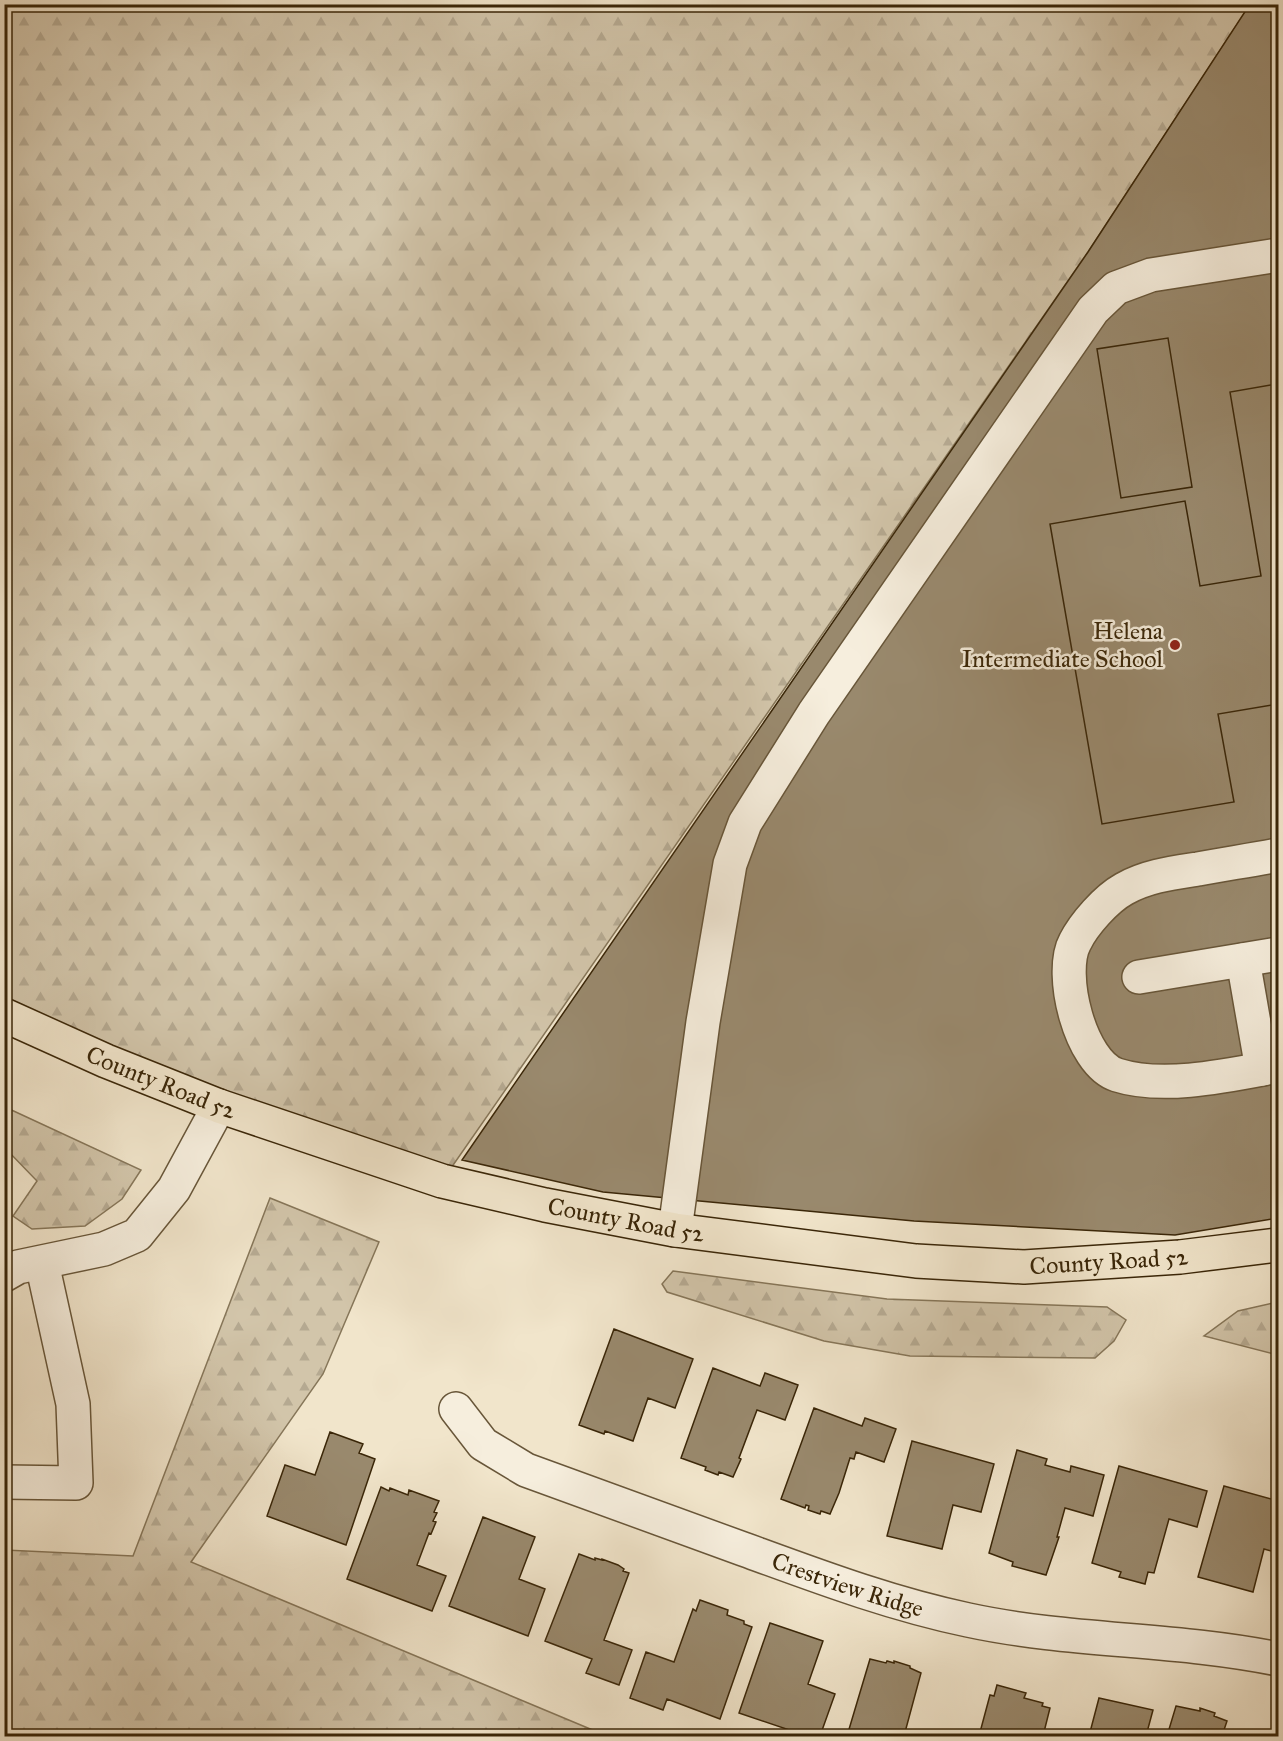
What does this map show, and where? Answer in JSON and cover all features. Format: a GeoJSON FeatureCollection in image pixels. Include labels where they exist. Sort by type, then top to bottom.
{"type":"FeatureCollection","features":[{"type":"Feature","properties":{"kind":"main road","name":"County Road 52"},"geometry":{"type":"LineString","coordinates":[[4,1015],[106,1062],[219,1106],[442,1181],[545,1205],[675,1230],[916,1261],[1024,1267],[1105,1264],[1278,1245]]}},
{"type":"Feature","properties":{"kind":"street"},"geometry":{"type":"LineString","coordinates":[[675,1230],[703,1022],[728,875],[745,824],[814,713],[1093,310],[1116,288],[1151,275],[1278,255]]}},
{"type":"Feature","properties":{"kind":"street"},"geometry":{"type":"LineString","coordinates":[[1243,960],[1270,1067],[1186,1080],[1150,1081],[1114,1074],[1098,1062],[1088,1047],[1071,1000],[1068,967],[1074,943],[1092,916],[1122,890],[1150,877],[1278,855]]}},
{"type":"Feature","properties":{"kind":"street"},"geometry":{"type":"LineString","coordinates":[[1138,977],[1278,954]]}},
{"type":"Feature","properties":{"kind":"street"},"geometry":{"type":"LineString","coordinates":[[4,1275],[18,1267],[104,1249],[136,1235],[174,1190],[219,1106]]}},
{"type":"Feature","properties":{"kind":"street"},"geometry":{"type":"LineString","coordinates":[[4,1482],[76,1483],[73,1404],[42,1263]]}},
{"type":"Feature","properties":{"kind":"street","name":"Crestview Ridge"},"geometry":{"type":"LineString","coordinates":[[456,1409],[483,1444],[525,1470],[835,1583],[901,1604],[969,1620],[1035,1631],[1212,1649],[1278,1659]]}},
{"type":"Feature","properties":{"kind":"green space"},"geometry":{"type":"Polygon","coordinates":[[[4,5],[1250,5],[1088,252],[442,1181],[5,1015],[4,5]]]}},
{"type":"Feature","properties":{"kind":"green space"},"geometry":{"type":"Polygon","coordinates":[[[5,1107],[141,1170],[122,1199],[85,1226],[32,1229],[13,1216],[37,1181],[5,1148],[5,1107]]]}},
{"type":"Feature","properties":{"kind":"green space"},"geometry":{"type":"Polygon","coordinates":[[[270,1198],[379,1242],[323,1374],[191,1562],[607,1736],[5,1736],[5,1550],[133,1556],[270,1198]]]}},
{"type":"Feature","properties":{"kind":"green space"},"geometry":{"type":"Polygon","coordinates":[[[673,1271],[887,1299],[1107,1307],[1126,1320],[1114,1341],[1095,1358],[910,1356],[824,1341],[667,1292],[662,1284],[673,1271]]]}},
{"type":"Feature","properties":{"kind":"green space"},"geometry":{"type":"Polygon","coordinates":[[[1278,1302],[1278,1355],[1204,1336],[1238,1311],[1278,1302]]]}},
{"type":"Feature","properties":{"kind":"building"},"geometry":{"type":"Polygon","coordinates":[[[1250,4],[1278,4],[1278,1218],[1175,1235],[914,1221],[603,1192],[462,1160],[1088,252],[1250,4]]]}},
{"type":"Feature","properties":{"kind":"building"},"geometry":{"type":"Polygon","coordinates":[[[1168,338],[1192,487],[1121,498],[1097,349],[1168,338]]]}},
{"type":"Feature","properties":{"kind":"building","name":"Helena Intermediate School"},"geometry":{"type":"Polygon","coordinates":[[[1278,384],[1278,704],[1218,714],[1234,802],[1102,824],[1050,524],[1185,501],[1200,586],[1261,576],[1230,392],[1278,384]]]}},
{"type":"Feature","properties":{"kind":"building"},"geometry":{"type":"Polygon","coordinates":[[[614,1329],[693,1359],[675,1408],[648,1398],[633,1441],[579,1425],[614,1329]]]}},
{"type":"Feature","properties":{"kind":"building"},"geometry":{"type":"Polygon","coordinates":[[[713,1368],[760,1386],[765,1373],[798,1385],[785,1420],[757,1410],[733,1477],[719,1472],[718,1475],[705,1470],[706,1467],[681,1458],[713,1368]]]}},
{"type":"Feature","properties":{"kind":"building"},"geometry":{"type":"Polygon","coordinates":[[[814,1408],[862,1426],[865,1418],[896,1429],[884,1462],[856,1452],[854,1459],[850,1458],[830,1514],[821,1511],[820,1514],[808,1510],[809,1506],[806,1505],[805,1508],[781,1499],[814,1408]]]}},
{"type":"Feature","properties":{"kind":"building"},"geometry":{"type":"Polygon","coordinates":[[[330,1432],[363,1444],[359,1453],[375,1459],[346,1545],[267,1516],[285,1465],[315,1475],[330,1432]]]}},
{"type":"Feature","properties":{"kind":"building"},"geometry":{"type":"Polygon","coordinates":[[[912,1441],[994,1464],[981,1512],[953,1505],[942,1549],[887,1536],[912,1441]]]}},
{"type":"Feature","properties":{"kind":"building"},"geometry":{"type":"Polygon","coordinates":[[[1017,1450],[1047,1459],[1045,1465],[1070,1472],[1071,1466],[1104,1475],[1093,1516],[1065,1508],[1057,1537],[1059,1537],[1046,1575],[1012,1566],[1013,1562],[989,1553],[1017,1450]]]}},
{"type":"Feature","properties":{"kind":"building"},"geometry":{"type":"Polygon","coordinates":[[[1119,1466],[1207,1491],[1197,1527],[1169,1519],[1154,1573],[1148,1572],[1145,1584],[1119,1577],[1121,1572],[1092,1563],[1119,1466]]]}},
{"type":"Feature","properties":{"kind":"building"},"geometry":{"type":"Polygon","coordinates":[[[1224,1486],[1278,1501],[1278,1553],[1264,1549],[1253,1592],[1198,1577],[1224,1486]]]}},
{"type":"Feature","properties":{"kind":"building"},"geometry":{"type":"Polygon","coordinates":[[[381,1487],[408,1495],[409,1490],[439,1501],[434,1512],[437,1513],[433,1521],[436,1522],[431,1534],[429,1533],[417,1565],[446,1576],[432,1611],[347,1579],[381,1487]]]}},
{"type":"Feature","properties":{"kind":"building"},"geometry":{"type":"Polygon","coordinates":[[[483,1517],[535,1537],[519,1579],[545,1589],[528,1636],[449,1606],[483,1517]]]}},
{"type":"Feature","properties":{"kind":"building"},"geometry":{"type":"Polygon","coordinates":[[[579,1554],[618,1565],[624,1569],[623,1571],[629,1573],[604,1640],[632,1650],[619,1685],[586,1673],[592,1659],[545,1641],[579,1554]]]}},
{"type":"Feature","properties":{"kind":"building"},"geometry":{"type":"Polygon","coordinates":[[[700,1600],[728,1610],[727,1615],[744,1621],[744,1624],[752,1627],[720,1719],[667,1699],[663,1710],[630,1698],[646,1652],[674,1662],[693,1609],[696,1611],[700,1600]]]}},
{"type":"Feature","properties":{"kind":"building"},"geometry":{"type":"Polygon","coordinates":[[[770,1623],[823,1641],[808,1684],[835,1694],[820,1736],[807,1736],[739,1713],[770,1623]]]}},
{"type":"Feature","properties":{"kind":"building"},"geometry":{"type":"Polygon","coordinates":[[[870,1659],[886,1663],[887,1661],[894,1663],[894,1661],[910,1666],[921,1673],[904,1736],[847,1736],[870,1659]]]}},
{"type":"Feature","properties":{"kind":"building"},"geometry":{"type":"Polygon","coordinates":[[[997,1685],[1026,1693],[1024,1698],[1043,1703],[1042,1706],[1050,1708],[1043,1736],[979,1736],[990,1695],[994,1696],[997,1685]]]}},
{"type":"Feature","properties":{"kind":"building"},"geometry":{"type":"Polygon","coordinates":[[[1099,1698],[1153,1710],[1146,1736],[1089,1736],[1099,1698]]]}},
{"type":"Feature","properties":{"kind":"building"},"geometry":{"type":"Polygon","coordinates":[[[1176,1706],[1200,1711],[1200,1708],[1215,1713],[1214,1716],[1227,1721],[1222,1736],[1167,1736],[1176,1706]]]}},
{"type":"Feature","properties":{"kind":"place","name":"Helena Intermediate School"},"geometry":{"type":"Point","coordinates":[1175,645]}}]}
